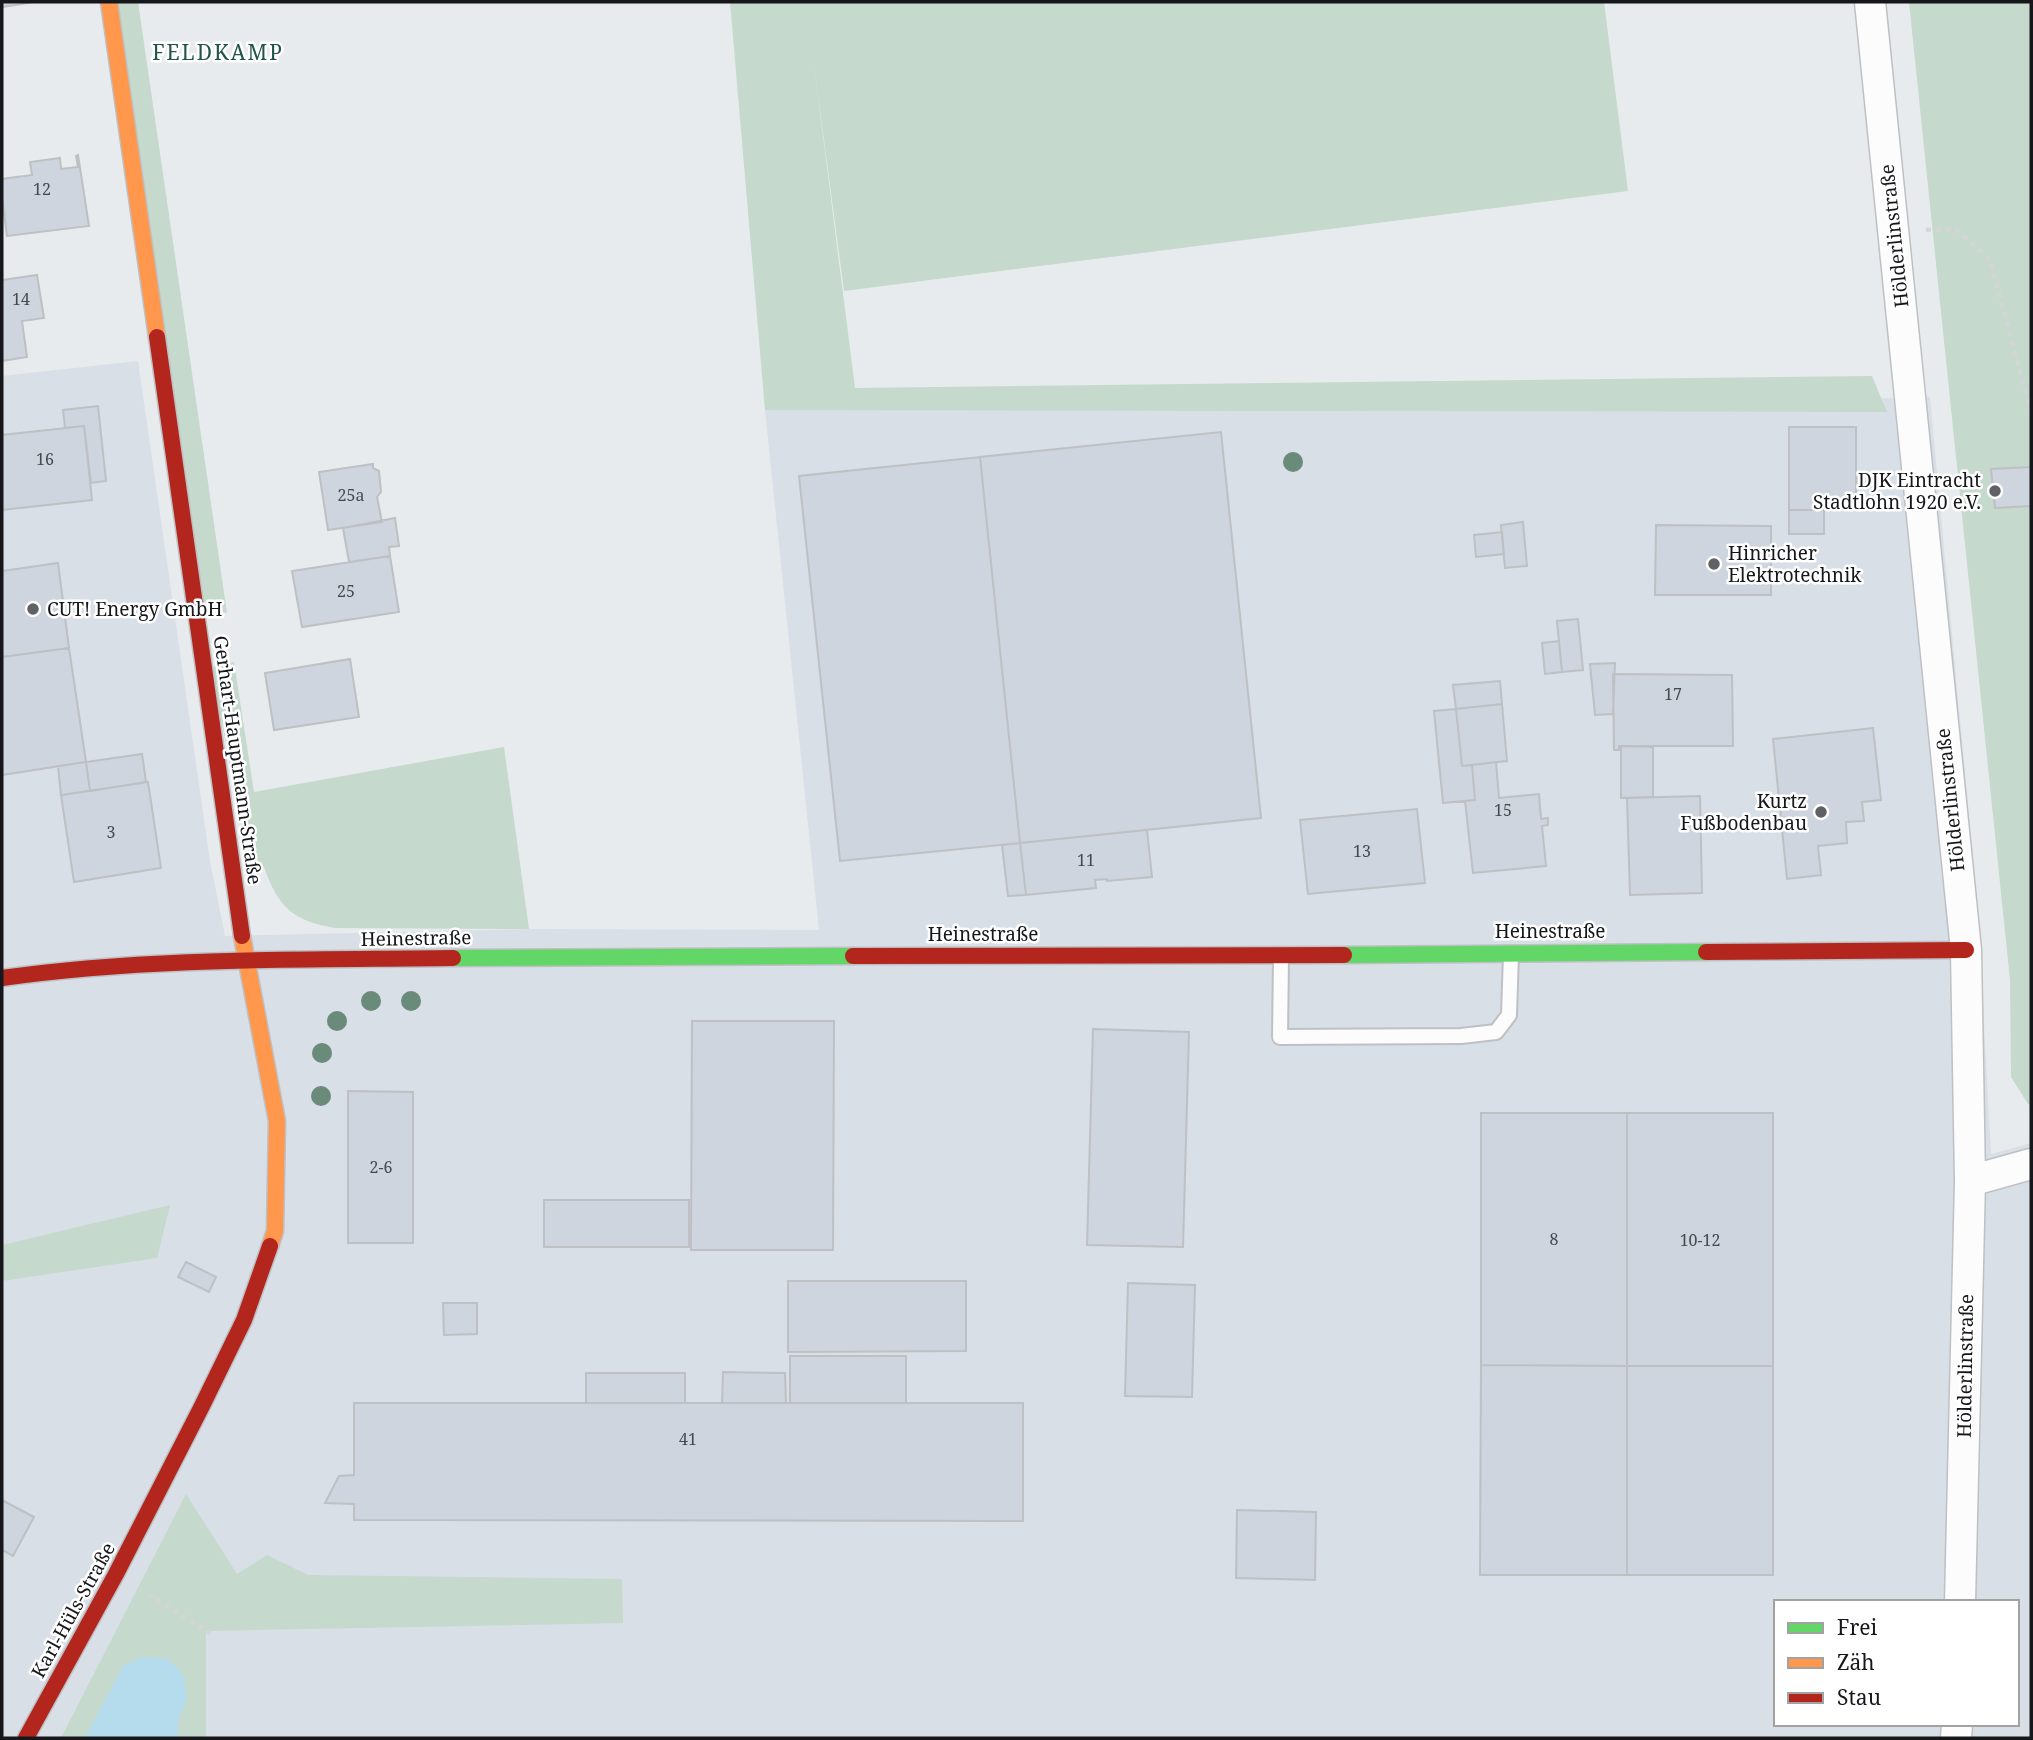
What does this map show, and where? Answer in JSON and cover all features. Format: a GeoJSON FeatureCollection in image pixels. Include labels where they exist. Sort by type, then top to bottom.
{"type":"FeatureCollection","features":[{"type":"Feature","properties":{"kind":"street","name":"Gerhart-Hauptmann-Straße"},"geometry":{"type":"LineString","coordinates":[[109,2],[246,962],[277,1121],[275,1231],[244,1320],[155,1500]]}},
{"type":"Feature","properties":{"kind":"street","name":"Hölderlinstraße"},"geometry":{"type":"LineString","coordinates":[[1870,2],[1966,950],[1970,1181],[1959,1600]]}},
{"type":"Feature","properties":{"kind":"street","name":"Heinestraße"},"geometry":{"type":"LineString","coordinates":[[2,978],[51,971],[165,962],[604,956],[1966,950]]}},
{"type":"Feature","properties":{"kind":"street"},"geometry":{"type":"LineString","coordinates":[[1970,1181],[2031,1164]]}},
{"type":"Feature","properties":{"kind":"street","name":"Karl-Hüls-Straße"},"geometry":{"type":"LineString","coordinates":[[26,1738],[155,1500]]}},
{"type":"Feature","properties":{"kind":"lane"},"geometry":{"type":"LineString","coordinates":[[1281,955],[1280,1037],[1461,1036],[1496,1032],[1509,1015],[1511,953]]}},
{"type":"Feature","properties":{"kind":"path"},"geometry":{"type":"LineString","coordinates":[[1894,232],[1956,229],[1990,260],[2031,412]]}},
{"type":"Feature","properties":{"kind":"path"},"geometry":{"type":"LineString","coordinates":[[116,1574],[209,1633]]}},
{"type":"Feature","properties":{"kind":"shaded area"},"geometry":{"type":"Polygon","coordinates":[[[138,361],[210,861],[225,936],[529,929],[819,930],[765,410],[1397,410],[1930,397],[1978,913],[1991,1154],[2031,1143],[2031,1738],[2,1738],[2,376],[138,361]]]}},
{"type":"Feature","properties":{"kind":"green space"},"geometry":{"type":"Polygon","coordinates":[[[115,2],[138,2],[227,613],[204,608],[115,2]]]}},
{"type":"Feature","properties":{"kind":"green space"},"geometry":{"type":"Polygon","coordinates":[[[730,2],[1604,2],[1628,191],[844,291],[813,57],[855,388],[1872,376],[1887,412],[765,410],[730,2]]]}},
{"type":"Feature","properties":{"kind":"green space","name":"DJK Eintracht Stadtlohn 1920 e.V."},"geometry":{"type":"Polygon","coordinates":[[[1909,2],[2031,2],[2031,1105],[2011,1077],[2010,980],[1909,2]]]}},
{"type":"Feature","properties":{"kind":"green space"},"geometry":{"type":"Polygon","coordinates":[[[234,662],[254,792],[504,747],[529,929],[335,928],[308,921],[289,910],[275,892],[264,867],[249,862],[211,667],[234,662]]]}},
{"type":"Feature","properties":{"kind":"green space"},"geometry":{"type":"Polygon","coordinates":[[[170,1205],[157,1258],[2,1281],[2,1245],[170,1205]]]}},
{"type":"Feature","properties":{"kind":"green space"},"geometry":{"type":"Polygon","coordinates":[[[186,1494],[237,1574],[267,1555],[308,1575],[622,1579],[623,1623],[206,1631],[206,1738],[61,1738],[186,1494]]]}},
{"type":"Feature","properties":{"kind":"water"},"geometry":{"type":"Polygon","coordinates":[[[143,1657],[167,1659],[184,1677],[187,1699],[178,1721],[178,1738],[85,1738],[123,1666],[143,1657]]]}},
{"type":"Feature","properties":{"kind":"building"},"geometry":{"type":"Polygon","coordinates":[[[2,2],[34,2],[2,7],[2,2]]]}},
{"type":"Feature","properties":{"kind":"building"},"geometry":{"type":"Polygon","coordinates":[[[78,155],[89,226],[7,236],[2,179],[32,175],[30,162],[60,158],[61,169],[78,167],[78,155]]]}},
{"type":"Feature","properties":{"kind":"building"},"geometry":{"type":"Polygon","coordinates":[[[37,275],[44,318],[22,321],[27,357],[2,361],[2,280],[37,275]]]}},
{"type":"Feature","properties":{"kind":"building"},"geometry":{"type":"Polygon","coordinates":[[[98,406],[106,481],[91,483],[84,426],[65,428],[63,410],[98,406]]]}},
{"type":"Feature","properties":{"kind":"building"},"geometry":{"type":"Polygon","coordinates":[[[84,426],[92,500],[2,510],[2,435],[84,426]]]}},
{"type":"Feature","properties":{"kind":"building"},"geometry":{"type":"Polygon","coordinates":[[[1789,427],[1856,427],[1856,510],[1789,510],[1789,427]]]}},
{"type":"Feature","properties":{"kind":"building"},"geometry":{"type":"Polygon","coordinates":[[[1221,432],[1261,818],[1020,843],[980,457],[1221,432]]]}},
{"type":"Feature","properties":{"kind":"building"},"geometry":{"type":"Polygon","coordinates":[[[980,457],[1020,843],[840,861],[799,476],[980,457]]]}},
{"type":"Feature","properties":{"kind":"building"},"geometry":{"type":"Polygon","coordinates":[[[373,464],[373,468],[379,471],[381,492],[377,497],[382,522],[328,530],[319,472],[373,464]]]}},
{"type":"Feature","properties":{"kind":"building"},"geometry":{"type":"Polygon","coordinates":[[[2031,467],[2031,506],[1995,508],[1991,469],[2031,467]]]}},
{"type":"Feature","properties":{"kind":"building"},"geometry":{"type":"Polygon","coordinates":[[[1789,510],[1824,510],[1824,534],[1789,534],[1789,510]]]}},
{"type":"Feature","properties":{"kind":"building"},"geometry":{"type":"Polygon","coordinates":[[[395,518],[399,546],[389,547],[390,556],[349,562],[343,528],[395,518]]]}},
{"type":"Feature","properties":{"kind":"building"},"geometry":{"type":"Polygon","coordinates":[[[1523,522],[1527,566],[1505,568],[1501,525],[1523,522]]]}},
{"type":"Feature","properties":{"kind":"building","name":"Hinricher Elektrotechnik"},"geometry":{"type":"Polygon","coordinates":[[[1656,525],[1771,526],[1771,595],[1655,595],[1656,525]]]}},
{"type":"Feature","properties":{"kind":"building"},"geometry":{"type":"Polygon","coordinates":[[[1502,532],[1504,554],[1476,557],[1474,535],[1502,532]]]}},
{"type":"Feature","properties":{"kind":"building"},"geometry":{"type":"Polygon","coordinates":[[[390,556],[399,612],[302,627],[292,571],[390,556]]]}},
{"type":"Feature","properties":{"kind":"building","name":"CUT! Energy GmbH"},"geometry":{"type":"Polygon","coordinates":[[[58,563],[69,648],[2,657],[2,571],[58,563]]]}},
{"type":"Feature","properties":{"kind":"building"},"geometry":{"type":"Polygon","coordinates":[[[1578,619],[1583,670],[1562,672],[1557,621],[1578,619]]]}},
{"type":"Feature","properties":{"kind":"building"},"geometry":{"type":"Polygon","coordinates":[[[1559,641],[1562,672],[1545,674],[1542,643],[1559,641]]]}},
{"type":"Feature","properties":{"kind":"building"},"geometry":{"type":"Polygon","coordinates":[[[69,648],[86,762],[2,775],[2,657],[69,648]]]}},
{"type":"Feature","properties":{"kind":"building"},"geometry":{"type":"Polygon","coordinates":[[[350,659],[359,717],[274,730],[265,673],[350,659]]]}},
{"type":"Feature","properties":{"kind":"building"},"geometry":{"type":"Polygon","coordinates":[[[1615,663],[1613,714],[1595,715],[1590,664],[1615,663]]]}},
{"type":"Feature","properties":{"kind":"building"},"geometry":{"type":"Polygon","coordinates":[[[1613,674],[1732,675],[1733,746],[1619,746],[1619,750],[1614,750],[1613,674]]]}},
{"type":"Feature","properties":{"kind":"building"},"geometry":{"type":"Polygon","coordinates":[[[1500,681],[1502,704],[1456,709],[1453,685],[1500,681]]]}},
{"type":"Feature","properties":{"kind":"building"},"geometry":{"type":"Polygon","coordinates":[[[1502,704],[1507,761],[1462,766],[1456,709],[1502,704]]]}},
{"type":"Feature","properties":{"kind":"building"},"geometry":{"type":"Polygon","coordinates":[[[1456,709],[1462,766],[1472,765],[1475,800],[1443,803],[1434,711],[1456,709]]]}},
{"type":"Feature","properties":{"kind":"building","name":"Kurtz Fußbodenbau"},"geometry":{"type":"Polygon","coordinates":[[[1873,728],[1881,800],[1862,802],[1864,821],[1846,822],[1847,843],[1818,846],[1821,875],[1787,879],[1773,739],[1873,728]]]}},
{"type":"Feature","properties":{"kind":"building"},"geometry":{"type":"Polygon","coordinates":[[[1621,746],[1653,747],[1653,797],[1621,798],[1621,746]]]}},
{"type":"Feature","properties":{"kind":"building"},"geometry":{"type":"Polygon","coordinates":[[[142,754],[146,782],[90,791],[86,762],[142,754]]]}},
{"type":"Feature","properties":{"kind":"building"},"geometry":{"type":"Polygon","coordinates":[[[86,762],[90,791],[61,795],[58,766],[86,762]]]}},
{"type":"Feature","properties":{"kind":"building"},"geometry":{"type":"Polygon","coordinates":[[[1496,762],[1499,798],[1539,794],[1541,819],[1548,818],[1548,825],[1542,826],[1546,866],[1473,873],[1465,801],[1475,800],[1472,765],[1496,762]]]}},
{"type":"Feature","properties":{"kind":"building"},"geometry":{"type":"Polygon","coordinates":[[[148,782],[161,868],[74,882],[61,795],[148,782]]]}},
{"type":"Feature","properties":{"kind":"building"},"geometry":{"type":"Polygon","coordinates":[[[1700,796],[1702,893],[1630,895],[1627,798],[1700,796]]]}},
{"type":"Feature","properties":{"kind":"building"},"geometry":{"type":"Polygon","coordinates":[[[1417,809],[1425,883],[1308,894],[1300,820],[1417,809]]]}},
{"type":"Feature","properties":{"kind":"building"},"geometry":{"type":"Polygon","coordinates":[[[1147,830],[1152,877],[1095,880],[1096,888],[1026,895],[1020,843],[1147,830]]]}},
{"type":"Feature","properties":{"kind":"building"},"geometry":{"type":"Polygon","coordinates":[[[1020,843],[1026,895],[1008,896],[1002,845],[1020,843]]]}},
{"type":"Feature","properties":{"kind":"building"},"geometry":{"type":"Polygon","coordinates":[[[692,1021],[834,1021],[833,1250],[691,1250],[692,1021]]]}},
{"type":"Feature","properties":{"kind":"building"},"geometry":{"type":"Polygon","coordinates":[[[1093,1029],[1189,1032],[1183,1247],[1087,1245],[1093,1029]]]}},
{"type":"Feature","properties":{"kind":"building"},"geometry":{"type":"Polygon","coordinates":[[[348,1091],[413,1092],[413,1243],[348,1243],[348,1091]]]}},
{"type":"Feature","properties":{"kind":"building"},"geometry":{"type":"Polygon","coordinates":[[[1481,1113],[1627,1113],[1627,1366],[1481,1365],[1481,1113]]]}},
{"type":"Feature","properties":{"kind":"building"},"geometry":{"type":"Polygon","coordinates":[[[1627,1113],[1773,1113],[1773,1366],[1627,1366],[1627,1113]]]}},
{"type":"Feature","properties":{"kind":"building"},"geometry":{"type":"Polygon","coordinates":[[[544,1200],[689,1200],[689,1247],[544,1247],[544,1200]]]}},
{"type":"Feature","properties":{"kind":"building"},"geometry":{"type":"Polygon","coordinates":[[[186,1262],[216,1277],[209,1292],[178,1277],[186,1262]]]}},
{"type":"Feature","properties":{"kind":"building"},"geometry":{"type":"Polygon","coordinates":[[[788,1281],[966,1281],[966,1351],[788,1352],[788,1281]]]}},
{"type":"Feature","properties":{"kind":"building"},"geometry":{"type":"Polygon","coordinates":[[[1128,1283],[1195,1285],[1192,1397],[1125,1396],[1128,1283]]]}},
{"type":"Feature","properties":{"kind":"building"},"geometry":{"type":"Polygon","coordinates":[[[443,1303],[477,1303],[477,1334],[444,1335],[443,1303]]]}},
{"type":"Feature","properties":{"kind":"building"},"geometry":{"type":"Polygon","coordinates":[[[790,1356],[906,1356],[906,1403],[790,1403],[790,1356]]]}},
{"type":"Feature","properties":{"kind":"building"},"geometry":{"type":"Polygon","coordinates":[[[1481,1365],[1627,1366],[1627,1575],[1480,1575],[1481,1365]]]}},
{"type":"Feature","properties":{"kind":"building"},"geometry":{"type":"Polygon","coordinates":[[[1627,1366],[1773,1366],[1773,1575],[1627,1575],[1627,1366]]]}},
{"type":"Feature","properties":{"kind":"building"},"geometry":{"type":"Polygon","coordinates":[[[723,1372],[785,1373],[786,1403],[722,1403],[723,1372]]]}},
{"type":"Feature","properties":{"kind":"building"},"geometry":{"type":"Polygon","coordinates":[[[586,1373],[685,1373],[685,1403],[586,1403],[586,1373]]]}},
{"type":"Feature","properties":{"kind":"building"},"geometry":{"type":"Polygon","coordinates":[[[354,1403],[1023,1403],[1023,1521],[354,1520],[354,1504],[325,1503],[339,1476],[354,1475],[354,1403]]]}},
{"type":"Feature","properties":{"kind":"building"},"geometry":{"type":"Polygon","coordinates":[[[2,1500],[34,1517],[13,1556],[2,1550],[2,1500]]]}},
{"type":"Feature","properties":{"kind":"building"},"geometry":{"type":"Polygon","coordinates":[[[1237,1510],[1316,1512],[1315,1580],[1236,1578],[1237,1510]]]}},
{"type":"Feature","properties":{"kind":"traffic: fast"},"geometry":{"type":"LineString","coordinates":[[1344,955],[1706,952]]}},
{"type":"Feature","properties":{"kind":"traffic: fast"},"geometry":{"type":"LineString","coordinates":[[453,958],[853,956]]}},
{"type":"Feature","properties":{"kind":"traffic: slow"},"geometry":{"type":"LineString","coordinates":[[109,2],[157,337]]}},
{"type":"Feature","properties":{"kind":"traffic: slow"},"geometry":{"type":"LineString","coordinates":[[242,936],[277,1121],[275,1231],[270,1246]]}},
{"type":"Feature","properties":{"kind":"traffic: jam"},"geometry":{"type":"LineString","coordinates":[[157,337],[242,936]]}},
{"type":"Feature","properties":{"kind":"traffic: jam"},"geometry":{"type":"LineString","coordinates":[[1706,952],[1966,950]]}},
{"type":"Feature","properties":{"kind":"traffic: jam"},"geometry":{"type":"LineString","coordinates":[[853,956],[1344,955]]}},
{"type":"Feature","properties":{"kind":"traffic: jam"},"geometry":{"type":"LineString","coordinates":[[2,978],[171,963],[453,958]]}},
{"type":"Feature","properties":{"kind":"traffic: jam"},"geometry":{"type":"LineString","coordinates":[[26,1738],[116,1574],[202,1406],[244,1320],[270,1246]]}},
{"type":"Feature","properties":{"kind":"place","name":"DJK Eintracht Stadtlohn 1920 e.V."},"geometry":{"type":"Point","coordinates":[1995,491]}},
{"type":"Feature","properties":{"kind":"place","name":"Hinricher Elektrotechnik"},"geometry":{"type":"Point","coordinates":[1714,564]}},
{"type":"Feature","properties":{"kind":"place","name":"CUT! Energy GmbH"},"geometry":{"type":"Point","coordinates":[33,609]}},
{"type":"Feature","properties":{"kind":"place","name":"Kurtz Fußbodenbau"},"geometry":{"type":"Point","coordinates":[1821,812]}},
{"type":"Feature","properties":{"kind":"district","name":"FELDKAMP"},"geometry":{"type":"Point","coordinates":[218,52]}}]}
